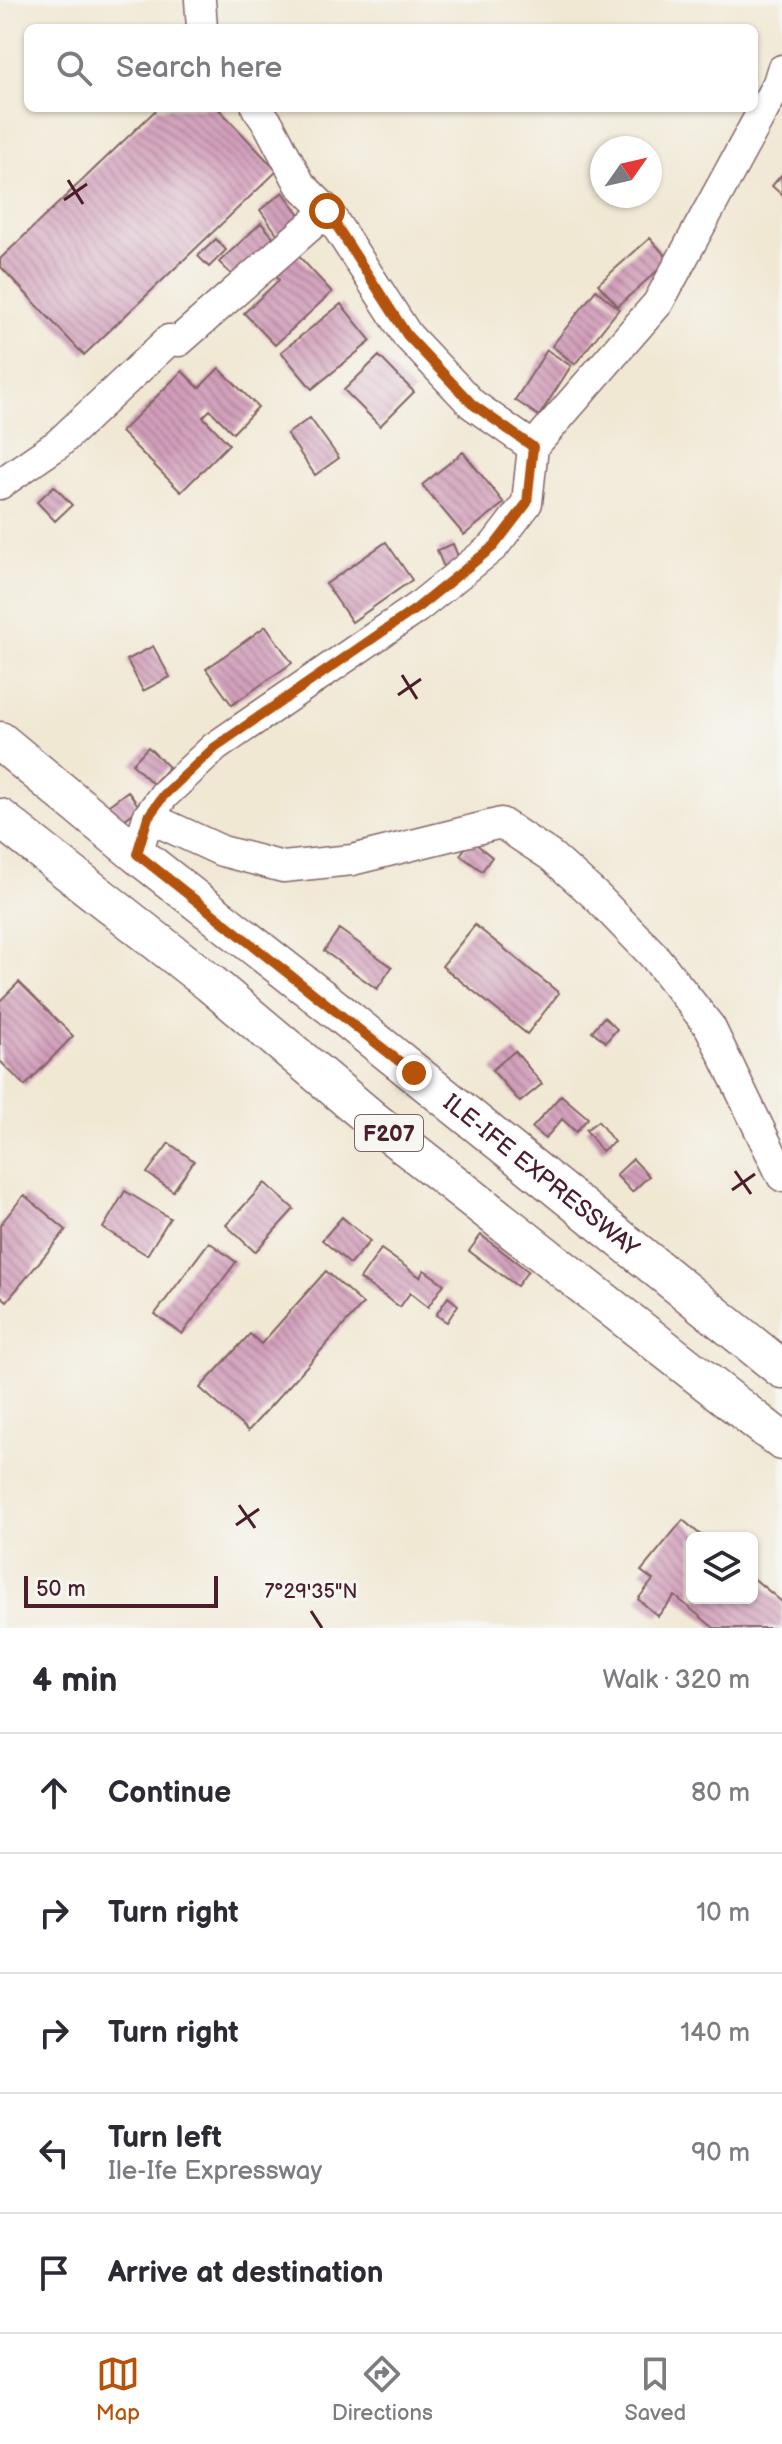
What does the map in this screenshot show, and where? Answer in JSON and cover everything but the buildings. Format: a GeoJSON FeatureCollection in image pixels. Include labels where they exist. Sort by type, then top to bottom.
{"type":"FeatureCollection","features":[{"type":"Feature","properties":{"kind":"main road","name":"ILE-IFE EXPRESSWAY"},"geometry":{"type":"LineString","coordinates":[[0,741],[782,1369]]}},
{"type":"Feature","properties":{"kind":"main road","name":"F207"},"geometry":{"type":"LineString","coordinates":[[0,818],[210,983],[375,1122],[782,1441]]}},
{"type":"Feature","properties":{"kind":"main road"},"geometry":{"type":"LineString","coordinates":[[375,1122],[414,1073]]}},
{"type":"Feature","properties":{"kind":"street"},"geometry":{"type":"LineString","coordinates":[[200,0],[202,24]]}},
{"type":"Feature","properties":{"kind":"street"},"geometry":{"type":"LineString","coordinates":[[137,854],[148,817],[164,795],[215,747],[417,608],[494,546],[527,503],[533,447],[658,303],[781,79]]}},
{"type":"Feature","properties":{"kind":"street"},"geometry":{"type":"LineString","coordinates":[[260,112],[300,184],[327,211],[407,335],[472,404],[533,447]]}},
{"type":"Feature","properties":{"kind":"street"},"geometry":{"type":"LineString","coordinates":[[0,484],[58,444],[169,340],[179,341],[327,211]]}},
{"type":"Feature","properties":{"kind":"street"},"geometry":{"type":"LineString","coordinates":[[148,817],[222,851],[283,867],[352,860],[501,823],[551,856],[654,956],[710,1027],[782,1176]]}},
{"type":"Feature","properties":{"kind":"route"},"geometry":{"type":"LineString","coordinates":[[327,211],[407,335],[472,404],[533,447],[527,503],[494,546],[417,608],[215,747],[164,795],[148,817],[137,854],[414,1073]]}}]}
